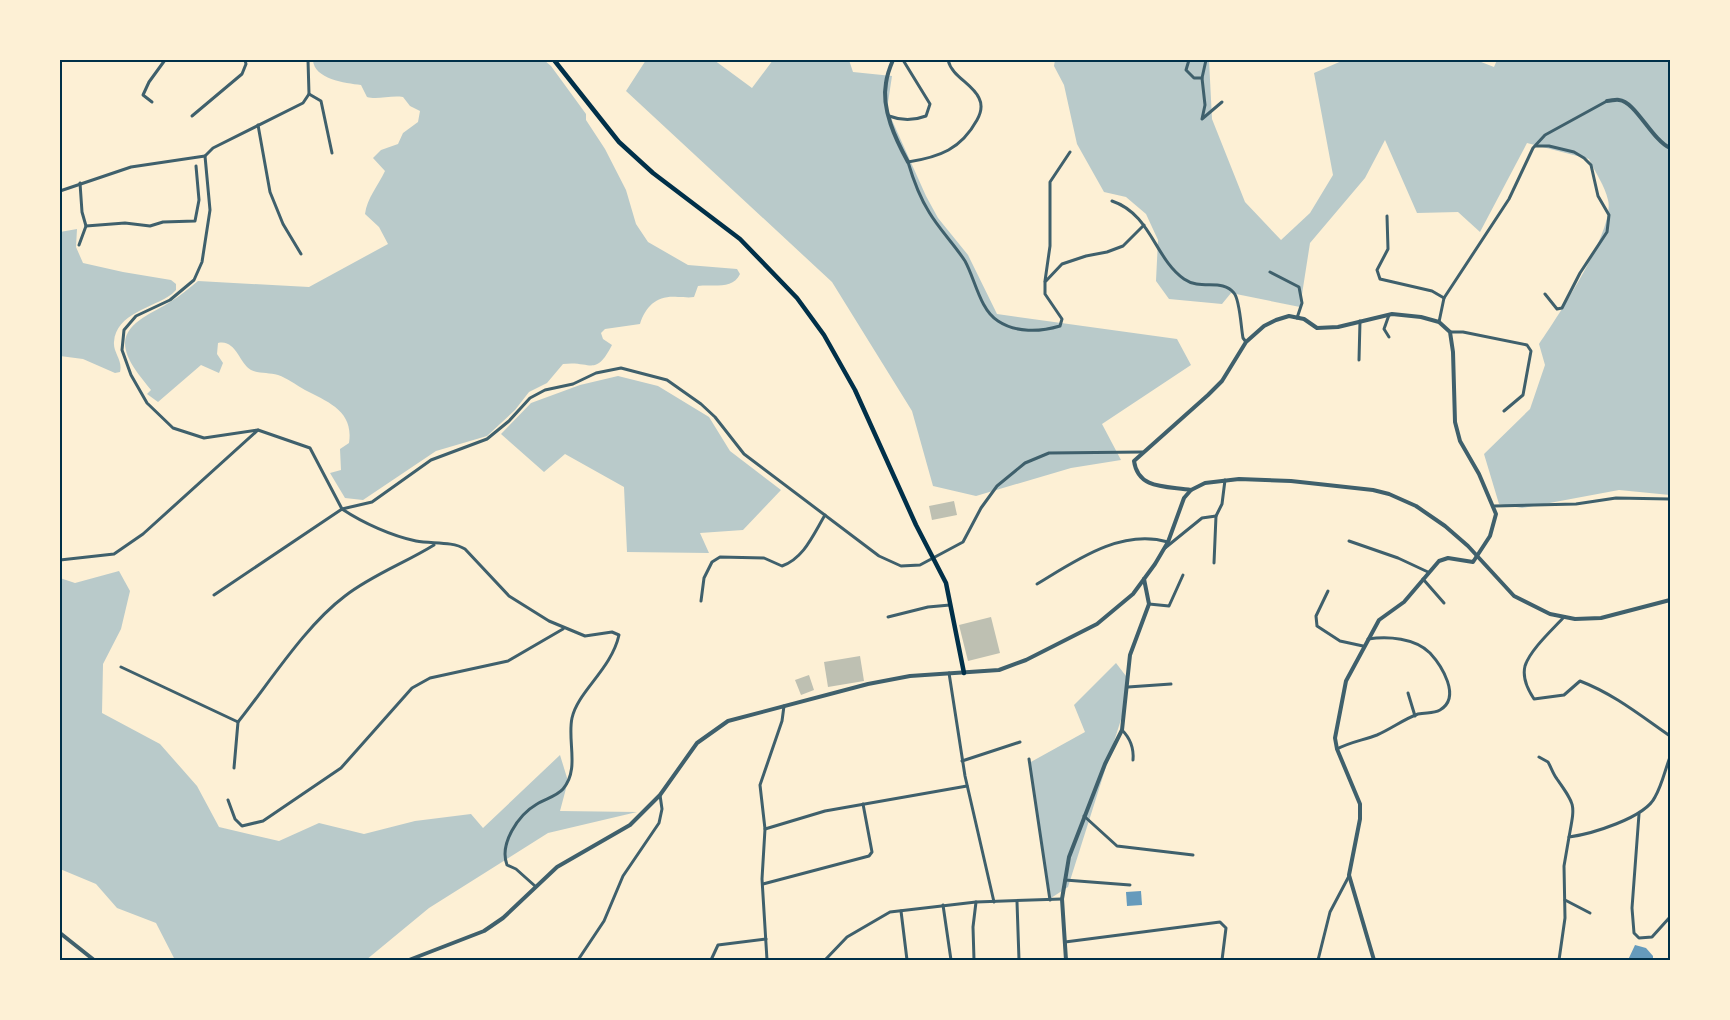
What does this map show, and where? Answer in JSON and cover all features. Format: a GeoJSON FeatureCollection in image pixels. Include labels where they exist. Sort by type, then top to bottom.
{"type":"FeatureCollection","features":[{"type":"Feature","properties":{"kind":"main road"},"geometry":{"type":"LineString","coordinates":[[554,60],[619,142],[653,173],[740,239],[765,262],[811,316],[849,378],[916,525],[946,583],[964,673]]}},
{"type":"Feature","properties":{"kind":"street"},"geometry":{"type":"LineString","coordinates":[[152,102],[142,95],[165,60]]}},
{"type":"Feature","properties":{"kind":"street"},"geometry":{"type":"LineString","coordinates":[[192,116],[242,74],[246,64],[245,60]]}},
{"type":"Feature","properties":{"kind":"street"},"geometry":{"type":"LineString","coordinates":[[60,191],[131,167],[205,156],[213,148],[304,103],[309,94],[308,60]]}},
{"type":"Feature","properties":{"kind":"street"},"geometry":{"type":"LineString","coordinates":[[893,60],[886,84],[889,116],[914,182],[929,212],[965,262],[990,315],[999,322],[1019,330],[1046,330],[1060,326],[1062,319],[1045,294],[1050,246],[1050,182],[1070,152]]}},
{"type":"Feature","properties":{"kind":"street"},"geometry":{"type":"LineString","coordinates":[[889,116],[897,120],[917,119],[926,116],[929,110],[930,104],[903,60]]}},
{"type":"Feature","properties":{"kind":"street"},"geometry":{"type":"LineString","coordinates":[[908,162],[924,160],[956,148],[970,133],[982,111],[979,97],[950,68],[948,60]]}},
{"type":"Feature","properties":{"kind":"street"},"geometry":{"type":"LineString","coordinates":[[1189,60],[1186,70],[1194,78],[1202,78]]}},
{"type":"Feature","properties":{"kind":"street"},"geometry":{"type":"LineString","coordinates":[[1206,60],[1202,78],[1204,105],[1202,118],[1222,102]]}},
{"type":"Feature","properties":{"kind":"street"},"geometry":{"type":"LineString","coordinates":[[309,94],[321,102],[332,153]]}},
{"type":"Feature","properties":{"kind":"street"},"geometry":{"type":"LineString","coordinates":[[1439,322],[1444,298],[1509,199],[1535,146],[1545,135],[1608,101],[1619,100],[1627,102],[1649,130],[1670,148]]}},
{"type":"Feature","properties":{"kind":"street"},"geometry":{"type":"LineString","coordinates":[[258,125],[270,192],[283,224],[301,254]]}},
{"type":"Feature","properties":{"kind":"street"},"geometry":{"type":"LineString","coordinates":[[1535,146],[1549,146],[1574,152],[1584,158],[1591,165],[1598,196],[1609,215],[1607,232],[1580,273],[1562,308],[1557,309],[1545,294]]}},
{"type":"Feature","properties":{"kind":"street"},"geometry":{"type":"LineString","coordinates":[[205,156],[210,210],[202,262],[194,280],[170,300],[136,316],[124,330],[122,350],[131,376],[147,403],[173,428],[204,438],[258,430],[310,448],[342,509],[382,529],[414,540],[435,544],[458,544],[465,549],[508,596],[563,628],[585,636],[612,632],[619,635],[610,660],[581,701],[572,718],[573,745],[570,780],[562,790],[535,805],[520,819],[506,842],[504,857],[507,865],[516,869],[535,886]]}},
{"type":"Feature","properties":{"kind":"street"},"geometry":{"type":"LineString","coordinates":[[86,226],[125,224],[150,226],[162,222],[195,221],[199,200],[196,166]]}},
{"type":"Feature","properties":{"kind":"street"},"geometry":{"type":"LineString","coordinates":[[79,245],[86,226],[82,212],[80,183]]}},
{"type":"Feature","properties":{"kind":"street"},"geometry":{"type":"LineString","coordinates":[[1112,201],[1124,205],[1144,225],[1182,278],[1202,287],[1219,284],[1228,287],[1236,295],[1243,338],[1246,342]]}},
{"type":"Feature","properties":{"kind":"street"},"geometry":{"type":"LineString","coordinates":[[1387,216],[1388,249],[1377,270],[1380,279],[1432,291],[1444,298]]}},
{"type":"Feature","properties":{"kind":"street"},"geometry":{"type":"LineString","coordinates":[[1045,282],[1062,264],[1123,246],[1144,225]]}},
{"type":"Feature","properties":{"kind":"street"},"geometry":{"type":"LineString","coordinates":[[1270,272],[1299,287],[1302,303],[1297,318]]}},
{"type":"Feature","properties":{"kind":"street"},"geometry":{"type":"LineString","coordinates":[[1388,315],[1384,329],[1389,336]]}},
{"type":"Feature","properties":{"kind":"street"},"geometry":{"type":"LineString","coordinates":[[1191,490],[1144,482],[1136,472],[1134,461],[1222,381],[1246,342],[1264,326],[1289,316],[1304,319],[1317,328],[1338,327],[1388,315],[1421,317],[1439,322],[1450,332],[1453,352],[1455,422],[1460,441],[1479,474],[1496,514],[1490,536],[1478,558],[1470,562],[1444,559],[1428,572],[1404,602],[1378,620],[1346,681],[1335,738],[1337,749],[1360,804],[1360,819],[1349,875],[1330,912],[1318,960]]}},
{"type":"Feature","properties":{"kind":"street"},"geometry":{"type":"LineString","coordinates":[[1359,360],[1360,321]]}},
{"type":"Feature","properties":{"kind":"street"},"geometry":{"type":"LineString","coordinates":[[1450,332],[1463,332],[1527,345],[1531,351],[1523,395],[1504,411]]}},
{"type":"Feature","properties":{"kind":"street"},"geometry":{"type":"LineString","coordinates":[[214,595],[342,509],[372,502],[431,460],[487,439],[509,422],[530,398],[545,390],[573,384],[596,372],[621,368],[667,380],[687,394],[715,417],[744,454],[879,556],[901,566],[920,565],[935,559],[964,542],[981,508],[997,486],[1025,463],[1049,453],[1142,452]]}},
{"type":"Feature","properties":{"kind":"street"},"geometry":{"type":"LineString","coordinates":[[60,560],[114,554],[143,534],[258,430]]}},
{"type":"Feature","properties":{"kind":"street"},"geometry":{"type":"LineString","coordinates":[[1214,563],[1216,516],[1222,504],[1225,479]]}},
{"type":"Feature","properties":{"kind":"street"},"geometry":{"type":"LineString","coordinates":[[409,960],[484,931],[503,918],[535,886],[570,858],[630,825],[660,795],[697,743],[707,734],[734,718],[901,678],[948,673],[982,672],[1012,666],[1084,632],[1122,606],[1144,579],[1168,542],[1180,507],[1191,490],[1205,483],[1225,479],[1291,481],[1364,489],[1389,494],[1416,506],[1445,526],[1514,596],[1536,609],[1563,618],[1601,618],[1670,600]]}},
{"type":"Feature","properties":{"kind":"street"},"geometry":{"type":"LineString","coordinates":[[1494,506],[1576,504],[1616,498],[1670,499]]}},
{"type":"Feature","properties":{"kind":"street"},"geometry":{"type":"LineString","coordinates":[[701,602],[704,578],[712,562],[720,557],[764,558],[782,566],[794,562],[800,556],[825,515]]}},
{"type":"Feature","properties":{"kind":"street"},"geometry":{"type":"LineString","coordinates":[[1163,550],[1202,518],[1216,516]]}},
{"type":"Feature","properties":{"kind":"street"},"geometry":{"type":"LineString","coordinates":[[1037,584],[1095,550],[1120,542],[1154,538],[1168,542]]}},
{"type":"Feature","properties":{"kind":"street"},"geometry":{"type":"LineString","coordinates":[[1349,541],[1398,558],[1428,572]]}},
{"type":"Feature","properties":{"kind":"street"},"geometry":{"type":"LineString","coordinates":[[234,768],[238,722],[304,636],[343,597],[359,585],[408,562],[435,544]]}},
{"type":"Feature","properties":{"kind":"street"},"geometry":{"type":"LineString","coordinates":[[1148,604],[1170,606],[1183,575]]}},
{"type":"Feature","properties":{"kind":"street"},"geometry":{"type":"LineString","coordinates":[[1066,960],[1062,899],[1069,857],[1084,816],[1122,730],[1130,655],[1148,604],[1144,579]]}},
{"type":"Feature","properties":{"kind":"street"},"geometry":{"type":"LineString","coordinates":[[1423,579],[1444,603]]}},
{"type":"Feature","properties":{"kind":"street"},"geometry":{"type":"LineString","coordinates":[[1328,591],[1316,616],[1317,626],[1340,641],[1363,646]]}},
{"type":"Feature","properties":{"kind":"street"},"geometry":{"type":"LineString","coordinates":[[888,617],[928,607],[950,605]]}},
{"type":"Feature","properties":{"kind":"street"},"geometry":{"type":"LineString","coordinates":[[1563,618],[1542,639],[1525,666],[1525,684],[1534,699],[1564,695],[1580,681],[1599,688],[1627,705],[1670,736]]}},
{"type":"Feature","properties":{"kind":"street"},"geometry":{"type":"LineString","coordinates":[[228,800],[235,819],[242,826],[263,821],[341,768],[412,688],[430,678],[508,661],[563,628]]}},
{"type":"Feature","properties":{"kind":"street"},"geometry":{"type":"LineString","coordinates":[[1337,749],[1354,740],[1375,736],[1414,716],[1439,711],[1448,700],[1449,690],[1438,663],[1428,651],[1411,641],[1376,638],[1367,640]]}},
{"type":"Feature","properties":{"kind":"street"},"geometry":{"type":"LineString","coordinates":[[121,667],[238,722]]}},
{"type":"Feature","properties":{"kind":"street"},"geometry":{"type":"LineString","coordinates":[[948,673],[967,786],[994,902]]}},
{"type":"Feature","properties":{"kind":"street"},"geometry":{"type":"LineString","coordinates":[[1128,687],[1171,684]]}},
{"type":"Feature","properties":{"kind":"street"},"geometry":{"type":"LineString","coordinates":[[1408,693],[1414,716]]}},
{"type":"Feature","properties":{"kind":"street"},"geometry":{"type":"LineString","coordinates":[[767,960],[763,884],[765,828],[760,785],[782,722],[784,705]]}},
{"type":"Feature","properties":{"kind":"street"},"geometry":{"type":"LineString","coordinates":[[1122,730],[1128,736],[1134,749],[1134,760]]}},
{"type":"Feature","properties":{"kind":"street"},"geometry":{"type":"LineString","coordinates":[[962,761],[1020,742]]}},
{"type":"Feature","properties":{"kind":"street"},"geometry":{"type":"LineString","coordinates":[[1539,757],[1548,762],[1556,779],[1572,800],[1573,809],[1564,866],[1565,900],[1559,960]]}},
{"type":"Feature","properties":{"kind":"street"},"geometry":{"type":"LineString","coordinates":[[1569,837],[1621,822],[1645,810],[1655,798],[1670,757]]}},
{"type":"Feature","properties":{"kind":"street"},"geometry":{"type":"LineString","coordinates":[[1029,760],[1050,900]]}},
{"type":"Feature","properties":{"kind":"street"},"geometry":{"type":"LineString","coordinates":[[765,828],[825,810],[967,786]]}},
{"type":"Feature","properties":{"kind":"street"},"geometry":{"type":"LineString","coordinates":[[578,960],[604,921],[623,876],[659,823],[662,809],[660,795]]}},
{"type":"Feature","properties":{"kind":"street"},"geometry":{"type":"LineString","coordinates":[[763,884],[869,856],[872,852],[863,804]]}},
{"type":"Feature","properties":{"kind":"street"},"geometry":{"type":"LineString","coordinates":[[1639,813],[1632,908],[1634,934],[1640,938],[1652,937],[1670,917]]}},
{"type":"Feature","properties":{"kind":"street"},"geometry":{"type":"LineString","coordinates":[[1084,816],[1117,846],[1193,855]]}},
{"type":"Feature","properties":{"kind":"street"},"geometry":{"type":"LineString","coordinates":[[1349,875],[1374,960]]}},
{"type":"Feature","properties":{"kind":"street"},"geometry":{"type":"LineString","coordinates":[[1065,880],[1130,885]]}},
{"type":"Feature","properties":{"kind":"street"},"geometry":{"type":"LineString","coordinates":[[827,958],[847,937],[890,912],[976,902],[1062,899]]}},
{"type":"Feature","properties":{"kind":"street"},"geometry":{"type":"LineString","coordinates":[[1565,900],[1590,913]]}},
{"type":"Feature","properties":{"kind":"street"},"geometry":{"type":"LineString","coordinates":[[974,960],[973,927],[976,902]]}},
{"type":"Feature","properties":{"kind":"street"},"geometry":{"type":"LineString","coordinates":[[1018,902],[1019,960]]}},
{"type":"Feature","properties":{"kind":"street"},"geometry":{"type":"LineString","coordinates":[[942,905],[951,960]]}},
{"type":"Feature","properties":{"kind":"street"},"geometry":{"type":"LineString","coordinates":[[901,911],[907,960]]}},
{"type":"Feature","properties":{"kind":"street"},"geometry":{"type":"LineString","coordinates":[[1064,942],[1220,922],[1226,928],[1222,960]]}},
{"type":"Feature","properties":{"kind":"street"},"geometry":{"type":"LineString","coordinates":[[60,933],[88,958],[94,960]]}},
{"type":"Feature","properties":{"kind":"street"},"geometry":{"type":"LineString","coordinates":[[711,960],[718,945],[766,939]]}},
{"type":"Feature","properties":{"kind":"shaded area"},"geometry":{"type":"Polygon","coordinates":[[[313,60],[544,60],[551,66],[586,114],[586,120],[605,149],[626,190],[636,224],[648,242],[688,265],[737,269],[740,274],[737,279],[728,284],[698,286],[694,297],[671,297],[659,300],[649,307],[640,324],[605,329],[601,333],[603,339],[612,345],[601,361],[592,365],[563,364],[547,383],[529,392],[515,410],[487,436],[436,451],[363,500],[345,498],[330,473],[341,470],[340,449],[349,443],[347,423],[338,409],[281,376],[251,370],[233,348],[224,343],[218,343],[217,354],[223,363],[219,373],[201,365],[158,402],[147,394],[151,390],[131,362],[125,343],[130,329],[136,323],[174,300],[198,281],[309,287],[388,244],[379,227],[365,214],[370,197],[385,171],[373,158],[381,150],[398,144],[403,133],[418,122],[420,111],[410,106],[403,97],[367,97],[361,85],[324,76],[319,72],[313,60]]]}},
{"type":"Feature","properties":{"kind":"shaded area"},"geometry":{"type":"Polygon","coordinates":[[[646,60],[714,60],[752,88],[773,60],[849,60],[853,72],[892,76],[887,109],[926,196],[938,218],[968,255],[997,314],[1177,339],[1191,365],[1102,424],[1121,460],[1071,468],[976,496],[933,486],[912,411],[832,282],[626,91],[646,60]]]}},
{"type":"Feature","properties":{"kind":"shaded area"},"geometry":{"type":"Polygon","coordinates":[[[1055,60],[1209,60],[1212,119],[1245,202],[1281,240],[1310,213],[1333,175],[1314,73],[1344,60],[1476,60],[1494,67],[1497,60],[1670,60],[1670,495],[1619,490],[1522,508],[1499,504],[1484,454],[1530,409],[1545,365],[1539,344],[1583,274],[1603,231],[1608,213],[1608,200],[1589,159],[1527,143],[1480,232],[1458,212],[1417,213],[1385,140],[1365,178],[1310,243],[1300,307],[1231,293],[1222,304],[1169,299],[1156,281],[1158,240],[1146,214],[1126,197],[1104,192],[1077,144],[1064,85],[1054,66],[1055,60]]]}},
{"type":"Feature","properties":{"kind":"shaded area"},"geometry":{"type":"Polygon","coordinates":[[[77,229],[76,247],[83,263],[171,280],[176,284],[176,290],[172,294],[137,312],[121,324],[116,332],[114,342],[121,368],[120,372],[115,373],[83,359],[60,356],[60,232],[77,229]]]}},
{"type":"Feature","properties":{"kind":"shaded area"},"geometry":{"type":"Polygon","coordinates":[[[618,376],[658,386],[709,417],[730,451],[781,490],[743,530],[700,533],[709,553],[627,552],[624,487],[565,454],[544,472],[501,434],[531,403],[580,385],[618,376]]]}},
{"type":"Feature","properties":{"kind":"shaded area"},"geometry":{"type":"Polygon","coordinates":[[[119,571],[130,591],[121,629],[103,664],[102,713],[160,744],[197,786],[219,827],[279,841],[319,823],[364,834],[415,821],[471,814],[483,828],[560,755],[568,781],[560,811],[637,812],[548,833],[429,908],[366,960],[175,960],[156,923],[117,908],[96,884],[60,869],[60,578],[75,583],[119,571]]]}},
{"type":"Feature","properties":{"kind":"shaded area"},"geometry":{"type":"Polygon","coordinates":[[[1116,663],[1129,680],[1124,710],[1068,887],[1051,898],[1029,763],[1085,732],[1074,705],[1116,663]]]}},
{"type":"Feature","properties":{"kind":"water"},"geometry":{"type":"Polygon","coordinates":[[[1141,891],[1142,905],[1127,906],[1126,892],[1141,891]]]}},
{"type":"Feature","properties":{"kind":"water"},"geometry":{"type":"Polygon","coordinates":[[[1635,945],[1646,948],[1653,956],[1653,960],[1628,960],[1635,945]]]}},
{"type":"Feature","properties":{"kind":"building"},"geometry":{"type":"Polygon","coordinates":[[[954,501],[957,515],[932,520],[929,506],[954,501]]]}},
{"type":"Feature","properties":{"kind":"building"},"geometry":{"type":"Polygon","coordinates":[[[991,617],[1000,653],[968,661],[959,625],[991,617]]]}},
{"type":"Feature","properties":{"kind":"building"},"geometry":{"type":"Polygon","coordinates":[[[860,656],[864,681],[828,687],[824,662],[860,656]]]}},
{"type":"Feature","properties":{"kind":"building"},"geometry":{"type":"Polygon","coordinates":[[[809,675],[814,690],[801,695],[795,680],[809,675]]]}}]}
